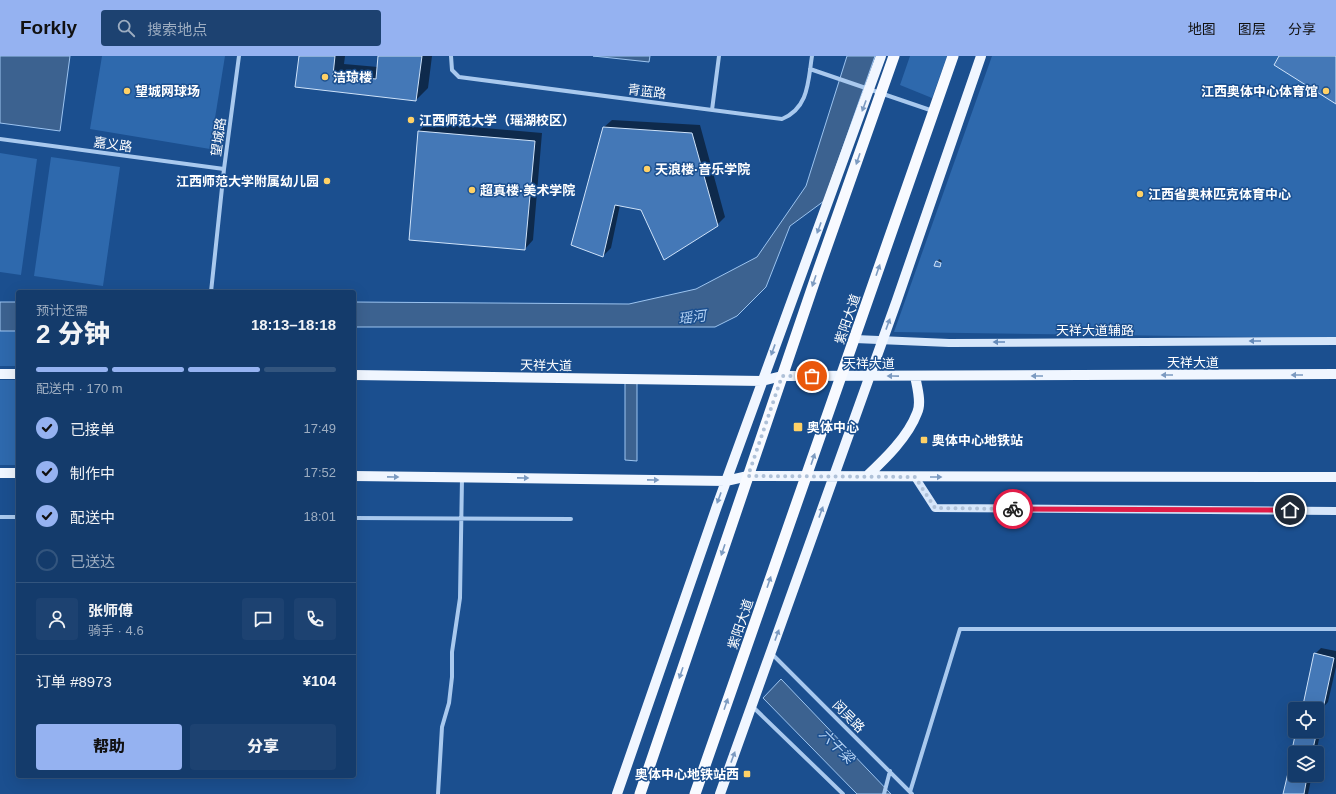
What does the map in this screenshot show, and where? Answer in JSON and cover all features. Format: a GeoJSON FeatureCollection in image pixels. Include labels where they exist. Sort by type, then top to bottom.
{"type":"FeatureCollection","features":[{"type":"Feature","properties":{"kind":"highway"},"geometry":{"type":"LineString","coordinates":[[640,794],[782,376],[894,56]]}},
{"type":"Feature","properties":{"kind":"highway","name":"紫阳大道"},"geometry":{"type":"LineString","coordinates":[[695,794],[953,56]]}},
{"type":"Feature","properties":{"kind":"main road"},"geometry":{"type":"LineString","coordinates":[[617,794],[726,481],[881,56]]}},
{"type":"Feature","properties":{"kind":"main road"},"geometry":{"type":"LineString","coordinates":[[720,794],[870,376],[981,56]]}},
{"type":"Feature","properties":{"kind":"main road","name":"天祥大道辅路"},"geometry":{"type":"LineString","coordinates":[[855,339],[949,342],[1336,341]]}},
{"type":"Feature","properties":{"kind":"main road"},"geometry":{"type":"LineString","coordinates":[[0,374],[16,374]]}},
{"type":"Feature","properties":{"kind":"main road","name":"天祥大道"},"geometry":{"type":"LineString","coordinates":[[356,375],[762,381],[782,376],[1336,374]]}},
{"type":"Feature","properties":{"kind":"main road"},"geometry":{"type":"LineString","coordinates":[[867,476],[900,443],[918,412],[918,395],[915,376]]}},
{"type":"Feature","properties":{"kind":"main road"},"geometry":{"type":"LineString","coordinates":[[0,473],[16,473]]}},
{"type":"Feature","properties":{"kind":"main road"},"geometry":{"type":"LineString","coordinates":[[356,476],[726,481],[748,476],[1336,477]]}},
{"type":"Feature","properties":{"kind":"main road"},"geometry":{"type":"LineString","coordinates":[[915,477],[935,508],[1336,511]]}},
{"type":"Feature","properties":{"kind":"street","name":"望城路"},"geometry":{"type":"LineString","coordinates":[[211,290],[224,169],[239,56]]}},
{"type":"Feature","properties":{"kind":"street","name":"青蓝路"},"geometry":{"type":"LineString","coordinates":[[451,56],[452,70],[460,77],[782,119],[793,115],[805,99],[812,56]]}},
{"type":"Feature","properties":{"kind":"street"},"geometry":{"type":"LineString","coordinates":[[712,110],[719,56]]}},
{"type":"Feature","properties":{"kind":"street"},"geometry":{"type":"LineString","coordinates":[[810,69],[832,75],[934,111]]}},
{"type":"Feature","properties":{"kind":"street","name":"嘉义路"},"geometry":{"type":"LineString","coordinates":[[0,139],[224,169]]}},
{"type":"Feature","properties":{"kind":"street"},"geometry":{"type":"LineString","coordinates":[[438,794],[442,727],[450,703],[452,652],[460,598],[462,478]]}},
{"type":"Feature","properties":{"kind":"street"},"geometry":{"type":"LineString","coordinates":[[0,517],[16,517]]}},
{"type":"Feature","properties":{"kind":"street"},"geometry":{"type":"LineString","coordinates":[[356,518],[571,519]]}},
{"type":"Feature","properties":{"kind":"street"},"geometry":{"type":"LineString","coordinates":[[911,793],[960,629],[1336,630]]}},
{"type":"Feature","properties":{"kind":"street","name":"闵吴路"},"geometry":{"type":"LineString","coordinates":[[771,653],[911,793]]}},
{"type":"Feature","properties":{"kind":"street"},"geometry":{"type":"LineString","coordinates":[[752,706],[842,794]]}},
{"type":"Feature","properties":{"kind":"street"},"geometry":{"type":"LineString","coordinates":[[884,794],[890,771]]}},
{"type":"Feature","properties":{"kind":"shaded area"},"geometry":{"type":"Polygon","coordinates":[[[102,56],[225,56],[210,149],[90,129],[102,56]]]}},
{"type":"Feature","properties":{"kind":"shaded area"},"geometry":{"type":"Polygon","coordinates":[[[910,56],[947,56],[932,98],[900,85],[910,56]]]}},
{"type":"Feature","properties":{"kind":"shaded area","name":"江西省奥林匹克体育中心"},"geometry":{"type":"Polygon","coordinates":[[[992,56],[1336,56],[1336,338],[894,332],[992,56]]]}},
{"type":"Feature","properties":{"kind":"shaded area"},"geometry":{"type":"Polygon","coordinates":[[[0,153],[37,159],[21,275],[0,272],[0,153]]]}},
{"type":"Feature","properties":{"kind":"shaded area"},"geometry":{"type":"Polygon","coordinates":[[[51,157],[120,167],[103,286],[34,276],[51,157]]]}},
{"type":"Feature","properties":{"kind":"shaded area"},"geometry":{"type":"Polygon","coordinates":[[[0,331],[16,331],[16,366],[0,366],[0,331]]]}},
{"type":"Feature","properties":{"kind":"shaded area"},"geometry":{"type":"Polygon","coordinates":[[[0,380],[16,380],[16,465],[0,465],[0,380]]]}},
{"type":"Feature","properties":{"kind":"water"},"geometry":{"type":"Polygon","coordinates":[[[0,56],[70,56],[60,131],[0,123],[0,56]]]}},
{"type":"Feature","properties":{"kind":"water"},"geometry":{"type":"Polygon","coordinates":[[[593,56],[650,56],[649,62],[593,56]]]}},
{"type":"Feature","properties":{"kind":"water","name":"瑶河"},"geometry":{"type":"Polygon","coordinates":[[[847,56],[875,56],[824,201],[790,226],[766,287],[737,316],[715,327],[356,327],[356,302],[629,304],[696,289],[757,257],[806,186],[847,56]]]}},
{"type":"Feature","properties":{"kind":"water"},"geometry":{"type":"Polygon","coordinates":[[[0,302],[16,302],[16,331],[0,331],[0,302]]]}},
{"type":"Feature","properties":{"kind":"water"},"geometry":{"type":"Polygon","coordinates":[[[625,383],[637,383],[637,461],[625,460],[625,383]]]}},
{"type":"Feature","properties":{"kind":"water","name":"六干梁"},"geometry":{"type":"Polygon","coordinates":[[[781,679],[891,794],[857,794],[763,698],[781,679]]]}},
{"type":"Feature","properties":{"kind":"building","name":"洁琼楼"},"geometry":{"type":"Polygon","coordinates":[[[299,56],[335,56],[333,75],[376,79],[378,56],[422,56],[416,101],[295,87],[299,56]]]}},
{"type":"Feature","properties":{"kind":"building","name":"江西奥体中心体育馆"},"geometry":{"type":"Polygon","coordinates":[[[1279,56],[1336,56],[1336,104],[1274,65],[1279,56]]]}},
{"type":"Feature","properties":{"kind":"building","name":"天浪楼·音乐学院"},"geometry":{"type":"Polygon","coordinates":[[[603,127],[692,133],[718,226],[664,260],[641,210],[615,205],[603,257],[571,245],[603,127]]]}},
{"type":"Feature","properties":{"kind":"building","name":"超真楼·美术学院"},"geometry":{"type":"Polygon","coordinates":[[[418,131],[535,141],[525,250],[409,240],[418,131]]]}},
{"type":"Feature","properties":{"kind":"building"},"geometry":{"type":"Polygon","coordinates":[[[936,261],[941,263],[940,267],[934,266],[936,261]]]}},
{"type":"Feature","properties":{"kind":"building"},"geometry":{"type":"Polygon","coordinates":[[[1314,653],[1334,658],[1324,704],[1324,702],[1304,702],[1314,653]]]}},
{"type":"Feature","properties":{"kind":"building"},"geometry":{"type":"Polygon","coordinates":[[[1295,738],[1315,738],[1314,746],[1293,746],[1295,738]]]}},
{"type":"Feature","properties":{"kind":"building"},"geometry":{"type":"Polygon","coordinates":[[[1288,773],[1288,782],[1306,782],[1304,794],[1283,794],[1288,773]]]}},
{"type":"Feature","properties":{"kind":"way so far"},"geometry":{"type":"LineString","coordinates":[[812,376],[782,376],[748,476],[915,477],[935,508],[1013,509]]}},
{"type":"Feature","properties":{"kind":"place","name":"洁琼楼"},"geometry":{"type":"Point","coordinates":[325,77]}},
{"type":"Feature","properties":{"kind":"place","name":"望城网球场"},"geometry":{"type":"Point","coordinates":[127,91]}},
{"type":"Feature","properties":{"kind":"place","name":"江西奥体中心体育馆"},"geometry":{"type":"Point","coordinates":[1326,91]}},
{"type":"Feature","properties":{"kind":"place","name":"江西师范大学（瑶湖校区）"},"geometry":{"type":"Point","coordinates":[411,120]}},
{"type":"Feature","properties":{"kind":"place","name":"天浪楼·音乐学院"},"geometry":{"type":"Point","coordinates":[647,169]}},
{"type":"Feature","properties":{"kind":"place","name":"江西师范大学附属幼儿园"},"geometry":{"type":"Point","coordinates":[327,181]}},
{"type":"Feature","properties":{"kind":"place","name":"超真楼·美术学院"},"geometry":{"type":"Point","coordinates":[472,190]}},
{"type":"Feature","properties":{"kind":"place","name":"江西省奥林匹克体育中心"},"geometry":{"type":"Point","coordinates":[1140,194]}},
{"type":"Feature","properties":{"kind":"place","name":"奥体中心"},"geometry":{"type":"Point","coordinates":[798,427]}},
{"type":"Feature","properties":{"kind":"place","name":"奥体中心地铁站"},"geometry":{"type":"Point","coordinates":[924,440]}},
{"type":"Feature","properties":{"kind":"place","name":"奥体中心地铁站西"},"geometry":{"type":"Point","coordinates":[747,774]}},
{"type":"Feature","properties":{"kind":"route"},"geometry":{"type":"LineString","coordinates":[[1013,509],[1290,510]]}}]}
